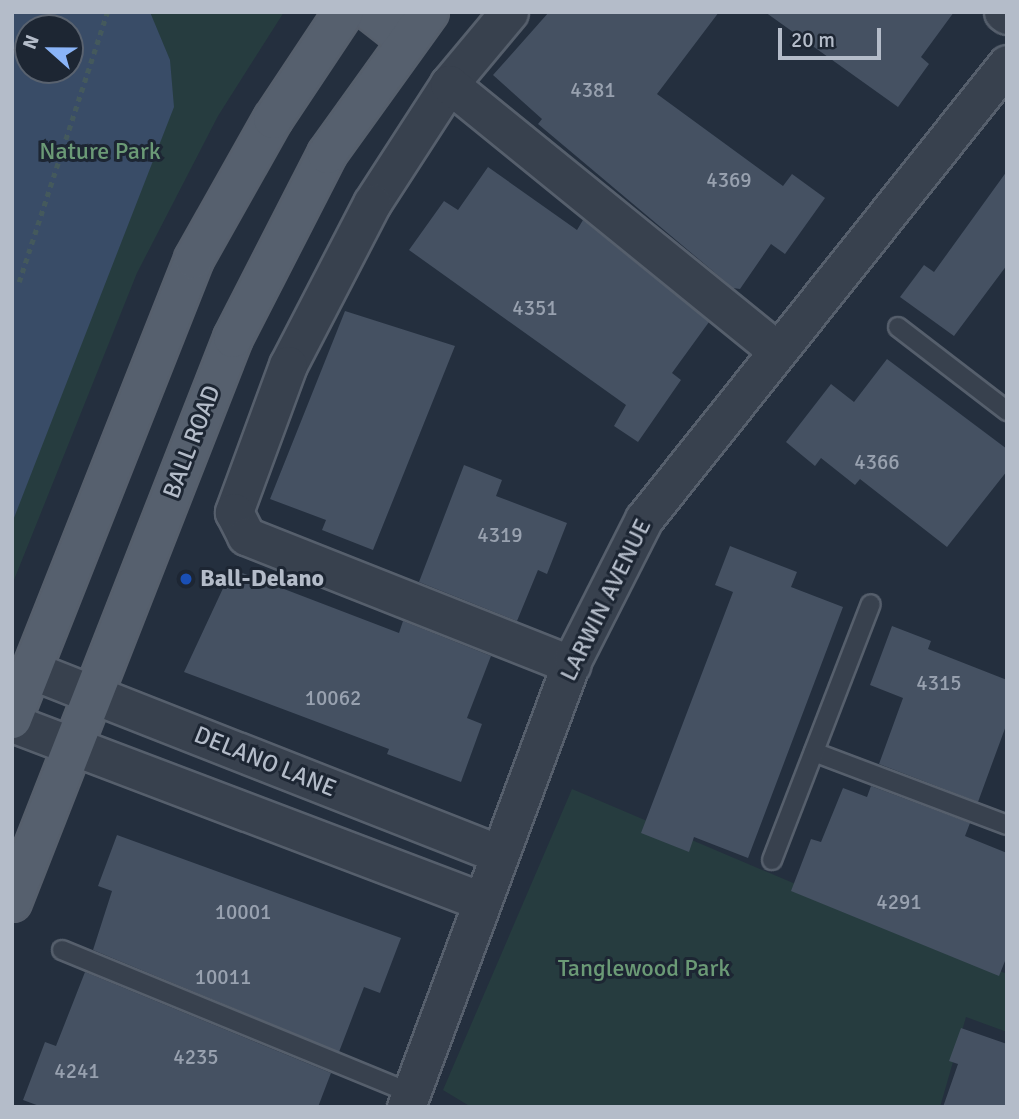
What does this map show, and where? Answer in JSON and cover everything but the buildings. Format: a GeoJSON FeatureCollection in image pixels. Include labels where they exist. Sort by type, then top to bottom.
{"type":"FeatureCollection","features":[{"type":"Feature","properties":{"kind":"main road"},"geometry":{"type":"LineString","coordinates":[[12,721],[194,259],[273,119],[344,12]]}},
{"type":"Feature","properties":{"kind":"main road"},"geometry":{"type":"LineString","coordinates":[[371,12],[418,26]]}},
{"type":"Feature","properties":{"kind":"main road","name":"BALL ROAD"},"geometry":{"type":"LineString","coordinates":[[12,902],[239,326],[315,175],[418,26]]}},
{"type":"Feature","properties":{"kind":"street"},"geometry":{"type":"LineString","coordinates":[[509,12],[449,84],[372,203],[288,365],[234,512],[246,537],[571,665]]}},
{"type":"Feature","properties":{"kind":"street","name":"LARWIN AVENUE"},"geometry":{"type":"LineString","coordinates":[[408,1100],[571,665],[644,519],[776,350],[1007,64]]}},
{"type":"Feature","properties":{"kind":"street"},"geometry":{"type":"LineString","coordinates":[[449,84],[776,350]]}},
{"type":"Feature","properties":{"kind":"street","name":"DELANO LANE"},"geometry":{"type":"LineString","coordinates":[[31,670],[499,854]]}},
{"type":"Feature","properties":{"kind":"street"},"geometry":{"type":"LineString","coordinates":[[12,721],[73,747],[481,901]]}},
{"type":"Feature","properties":{"kind":"lane"},"geometry":{"type":"LineString","coordinates":[[898,327],[1004,403]]}},
{"type":"Feature","properties":{"kind":"lane"},"geometry":{"type":"LineString","coordinates":[[772,860],[871,604]]}},
{"type":"Feature","properties":{"kind":"lane"},"geometry":{"type":"LineString","coordinates":[[814,751],[1007,825]]}},
{"type":"Feature","properties":{"kind":"lane"},"geometry":{"type":"LineString","coordinates":[[62,950],[408,1100]]}},
{"type":"Feature","properties":{"kind":"path"},"geometry":{"type":"LineString","coordinates":[[19,282],[107,12]]}},
{"type":"Feature","properties":{"kind":"green space","name":"Nature Park"},"geometry":{"type":"Polygon","coordinates":[[[12,12],[284,12],[218,116],[137,273],[12,585],[12,12]]]}},
{"type":"Feature","properties":{"kind":"green space","name":"Tanglewood Park"},"geometry":{"type":"Polygon","coordinates":[[[572,789],[1007,974],[1007,1032],[966,1017],[940,1107],[471,1107],[443,1090],[572,789]]]}},
{"type":"Feature","properties":{"kind":"water","name":"Nature Park"},"geometry":{"type":"Polygon","coordinates":[[[12,12],[150,12],[170,60],[174,107],[12,523],[12,12]]]}},
{"type":"Feature","properties":{"kind":"place","name":"Ball-Delano"},"geometry":{"type":"Point","coordinates":[186,579]}}]}
